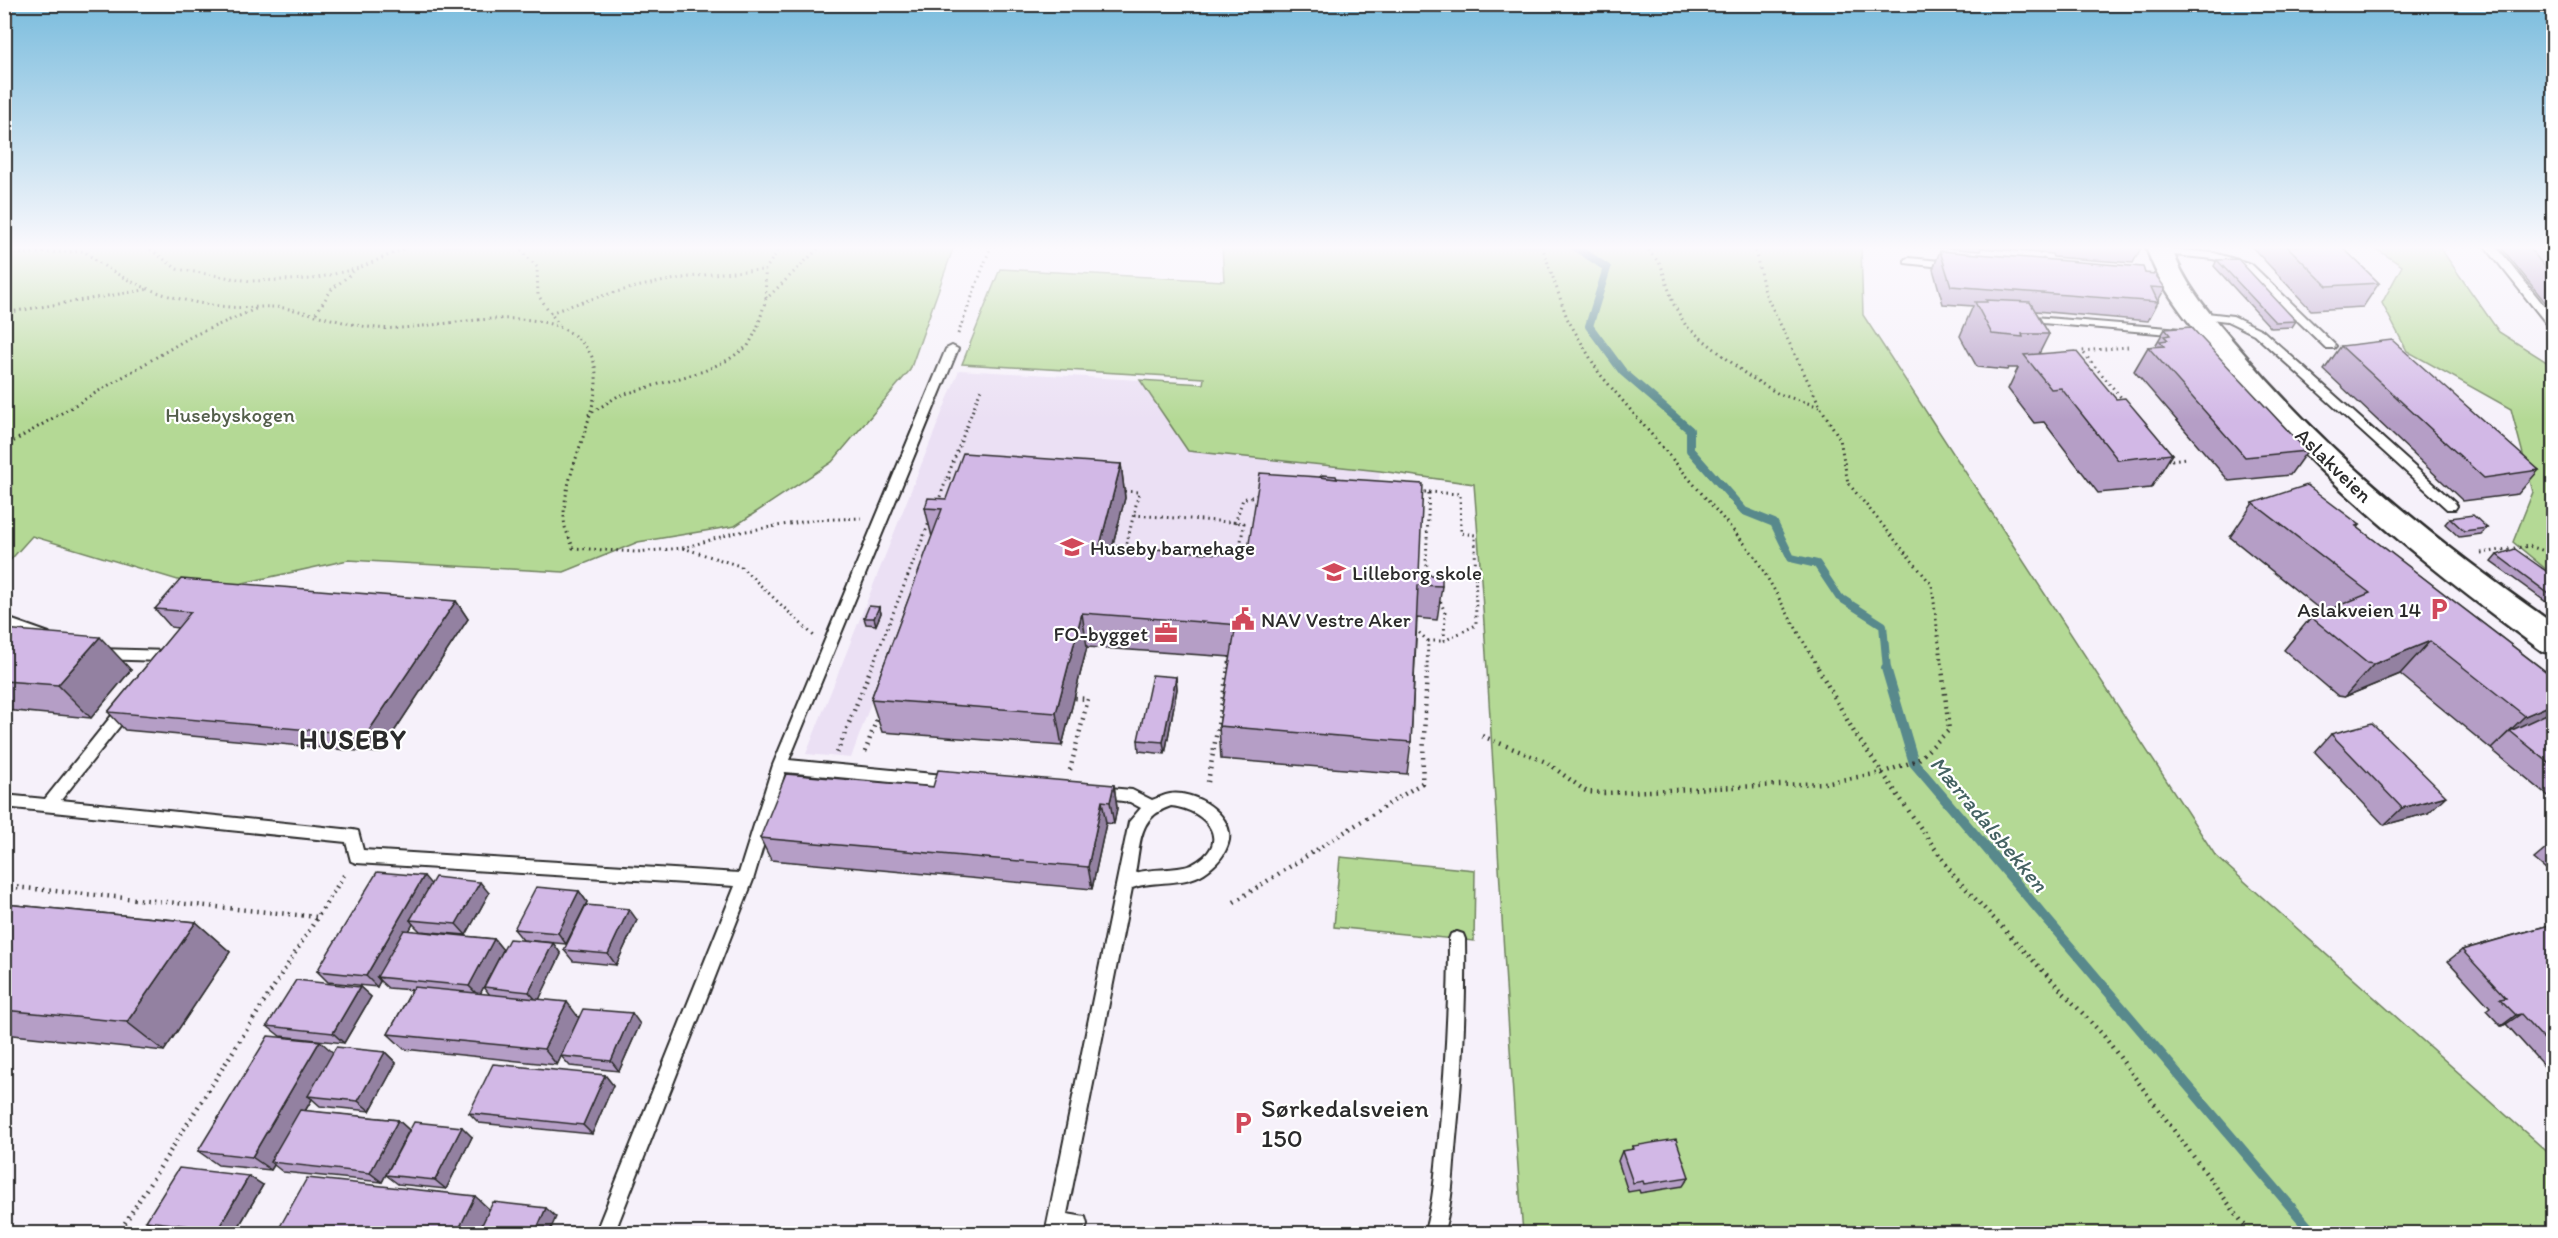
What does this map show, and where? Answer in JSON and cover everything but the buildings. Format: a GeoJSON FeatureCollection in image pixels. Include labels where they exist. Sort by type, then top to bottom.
{"type":"FeatureCollection","features":[{"type":"Feature","properties":{"kind":"street","name":"Aslakveien"},"geometry":{"type":"LineString","coordinates":[[2192,304],[2288,421],[2364,495],[2440,558],[2553,642]]}},
{"type":"Feature","properties":{"kind":"lane"},"geometry":{"type":"LineString","coordinates":[[2286,304],[2330,346]]}},
{"type":"Feature","properties":{"kind":"lane"},"geometry":{"type":"LineString","coordinates":[[2535,304],[2553,326]]}},
{"type":"Feature","properties":{"kind":"lane"},"geometry":{"type":"LineString","coordinates":[[2006,318],[2206,324],[2229,318],[2258,332],[2451,506]]}},
{"type":"Feature","properties":{"kind":"lane"},"geometry":{"type":"LineString","coordinates":[[604,1233],[745,880],[780,765],[952,349]]}},
{"type":"Feature","properties":{"kind":"lane"},"geometry":{"type":"LineString","coordinates":[[4,622],[56,642]]}},
{"type":"Feature","properties":{"kind":"lane"},"geometry":{"type":"LineString","coordinates":[[86,654],[169,656],[156,671]]}},
{"type":"Feature","properties":{"kind":"lane"},"geometry":{"type":"LineString","coordinates":[[49,805],[135,698]]}},
{"type":"Feature","properties":{"kind":"lane"},"geometry":{"type":"LineString","coordinates":[[780,765],[969,783]]}},
{"type":"Feature","properties":{"kind":"lane"},"geometry":{"type":"LineString","coordinates":[[869,794],[881,776]]}},
{"type":"Feature","properties":{"kind":"lane"},"geometry":{"type":"LineString","coordinates":[[1088,793],[1132,796],[1150,807]]}},
{"type":"Feature","properties":{"kind":"lane"},"geometry":{"type":"LineString","coordinates":[[4,801],[353,836],[356,856],[745,880]]}},
{"type":"Feature","properties":{"kind":"lane"},"geometry":{"type":"LineString","coordinates":[[1078,1224],[1056,1228],[1137,822],[1150,807],[1177,801],[1192,802],[1204,807],[1218,824],[1219,846],[1208,862],[1195,870],[1153,875],[1125,883]]}},
{"type":"Feature","properties":{"kind":"lane"},"geometry":{"type":"LineString","coordinates":[[1433,1233],[1440,1215],[1451,1104],[1458,990],[1457,939]]}},
{"type":"Feature","properties":{"kind":"path"},"geometry":{"type":"LineString","coordinates":[[4,313],[58,304]]}},
{"type":"Feature","properties":{"kind":"path"},"geometry":{"type":"LineString","coordinates":[[219,304],[249,308],[264,305],[316,313],[377,328],[422,328],[478,319],[523,319],[559,326]]}},
{"type":"Feature","properties":{"kind":"path"},"geometry":{"type":"LineString","coordinates":[[316,313],[322,304]]}},
{"type":"Feature","properties":{"kind":"path"},"geometry":{"type":"LineString","coordinates":[[544,304],[559,326],[591,354],[596,384],[571,475],[564,519],[565,536],[573,548],[636,552],[683,548],[734,533],[813,520],[883,518]]}},
{"type":"Feature","properties":{"kind":"path"},"geometry":{"type":"LineString","coordinates":[[550,313],[574,304]]}},
{"type":"Feature","properties":{"kind":"path"},"geometry":{"type":"LineString","coordinates":[[588,416],[618,396],[704,370],[728,360],[748,346],[757,329],[765,304]]}},
{"type":"Feature","properties":{"kind":"path"},"geometry":{"type":"LineString","coordinates":[[952,349],[969,304]]}},
{"type":"Feature","properties":{"kind":"path"},"geometry":{"type":"LineString","coordinates":[[1562,304],[1567,318],[1599,373],[1755,556],[1854,732],[1954,876],[2104,1036],[2251,1233]]}},
{"type":"Feature","properties":{"kind":"path"},"geometry":{"type":"LineString","coordinates":[[1673,304],[1686,326],[1747,375],[1779,394],[1821,408]]}},
{"type":"Feature","properties":{"kind":"path"},"geometry":{"type":"LineString","coordinates":[[1482,736],[1546,762],[1587,792],[1604,793],[1824,783],[1881,773],[1918,760],[1949,730],[1932,585],[1848,483],[1840,439],[1821,408],[1772,304]]}},
{"type":"Feature","properties":{"kind":"path"},"geometry":{"type":"LineString","coordinates":[[4,447],[192,336],[264,305]]}},
{"type":"Feature","properties":{"kind":"path"},"geometry":{"type":"LineString","coordinates":[[2118,347],[2082,351],[2127,405]]}},
{"type":"Feature","properties":{"kind":"path"},"geometry":{"type":"LineString","coordinates":[[935,508],[982,386]]}},
{"type":"Feature","properties":{"kind":"path"},"geometry":{"type":"LineString","coordinates":[[2165,451],[2172,460],[2186,459]]}},
{"type":"Feature","properties":{"kind":"path"},"geometry":{"type":"LineString","coordinates":[[947,478],[959,479]]}},
{"type":"Feature","properties":{"kind":"path"},"geometry":{"type":"LineString","coordinates":[[1113,490],[1139,492],[1123,562]]}},
{"type":"Feature","properties":{"kind":"path"},"geometry":{"type":"LineString","coordinates":[[1409,491],[1460,494],[1461,532],[1475,535],[1476,625],[1444,641],[1428,641],[1415,629]]}},
{"type":"Feature","properties":{"kind":"path"},"geometry":{"type":"LineString","coordinates":[[1429,492],[1426,562],[1433,583]]}},
{"type":"Feature","properties":{"kind":"path"},"geometry":{"type":"LineString","coordinates":[[1235,523],[1243,499],[1266,494]]}},
{"type":"Feature","properties":{"kind":"path"},"geometry":{"type":"LineString","coordinates":[[1134,515],[1244,523],[1236,570]]}},
{"type":"Feature","properties":{"kind":"path"},"geometry":{"type":"LineString","coordinates":[[830,770],[931,519]]}},
{"type":"Feature","properties":{"kind":"path"},"geometry":{"type":"LineString","coordinates":[[2501,549],[2529,546],[2553,554]]}},
{"type":"Feature","properties":{"kind":"path"},"geometry":{"type":"LineString","coordinates":[[683,548],[740,566],[827,648]]}},
{"type":"Feature","properties":{"kind":"path"},"geometry":{"type":"LineString","coordinates":[[1437,593],[1445,613],[1444,641]]}},
{"type":"Feature","properties":{"kind":"path"},"geometry":{"type":"LineString","coordinates":[[1234,902],[1422,783],[1428,641]]}},
{"type":"Feature","properties":{"kind":"path"},"geometry":{"type":"LineString","coordinates":[[1208,782],[1230,657]]}},
{"type":"Feature","properties":{"kind":"path"},"geometry":{"type":"LineString","coordinates":[[1070,770],[1089,699],[1074,698]]}},
{"type":"Feature","properties":{"kind":"path"},"geometry":{"type":"LineString","coordinates":[[865,752],[883,703]]}},
{"type":"Feature","properties":{"kind":"path"},"geometry":{"type":"LineString","coordinates":[[118,1233],[356,856]]}},
{"type":"Feature","properties":{"kind":"path"},"geometry":{"type":"LineString","coordinates":[[4,886],[318,917]]}},
{"type":"Feature","properties":{"kind":"shaded area","name":"Huseby barnehage"},"geometry":{"type":"Polygon","coordinates":[[[959,370],[1140,380],[1188,451],[1380,471],[1376,515],[1248,590],[875,692],[851,758],[806,754],[959,370]]]}},
{"type":"Feature","properties":{"kind":"green space","name":"Husebyskogen"},"geometry":{"type":"Polygon","coordinates":[[[5,304],[933,304],[910,370],[832,462],[735,526],[638,542],[564,572],[348,560],[211,590],[32,536],[5,566],[5,304]]]}},
{"type":"Feature","properties":{"kind":"green space"},"geometry":{"type":"Polygon","coordinates":[[[986,304],[1863,304],[1863,315],[2215,855],[2553,1157],[2553,1233],[1523,1233],[1474,484],[1380,471],[1188,451],[1140,380],[1203,384],[1204,378],[962,364],[986,304]]]}},
{"type":"Feature","properties":{"kind":"green space"},"geometry":{"type":"Polygon","coordinates":[[[2382,304],[2479,304],[2499,332],[2553,366],[2553,575],[2513,542],[2533,492],[2511,409],[2407,351],[2382,304]]]}},
{"type":"Feature","properties":{"kind":"green space"},"geometry":{"type":"Polygon","coordinates":[[[1340,857],[1475,870],[1474,941],[1334,927],[1340,857]]]}},
{"type":"Feature","properties":{"kind":"waterway","name":"Mærradalsbekken"},"geometry":{"type":"LineString","coordinates":[[1596,304],[1589,326],[1623,372],[1690,430],[1690,450],[1744,511],[1774,523],[1791,558],[1817,564],[1839,597],[1883,625],[1887,669]]}},
{"type":"Feature","properties":{"kind":"waterway","name":"Mærradalsbekken"},"geometry":{"type":"LineString","coordinates":[[1886,668],[1914,763],[2314,1234]]}},
{"type":"Feature","properties":{"kind":"place","name":"Huseby barnehage"},"geometry":{"type":"Point","coordinates":[1072,547]}},
{"type":"Feature","properties":{"kind":"place","name":"Lilleborg skole"},"geometry":{"type":"Point","coordinates":[1334,572]}},
{"type":"Feature","properties":{"kind":"place","name":"Aslakveien 14"},"geometry":{"type":"Point","coordinates":[2439,609]}},
{"type":"Feature","properties":{"kind":"place","name":"NAV Vestre Aker"},"geometry":{"type":"Point","coordinates":[1243,619]}},
{"type":"Feature","properties":{"kind":"place","name":"FO-bygget"},"geometry":{"type":"Point","coordinates":[1166,633]}},
{"type":"Feature","properties":{"kind":"place","name":"Sørkedalsveien 150"},"geometry":{"type":"Point","coordinates":[1243,1123]}},
{"type":"Feature","properties":{"kind":"district","name":"HUSEBY"},"geometry":{"type":"Point","coordinates":[353,739]}}]}
